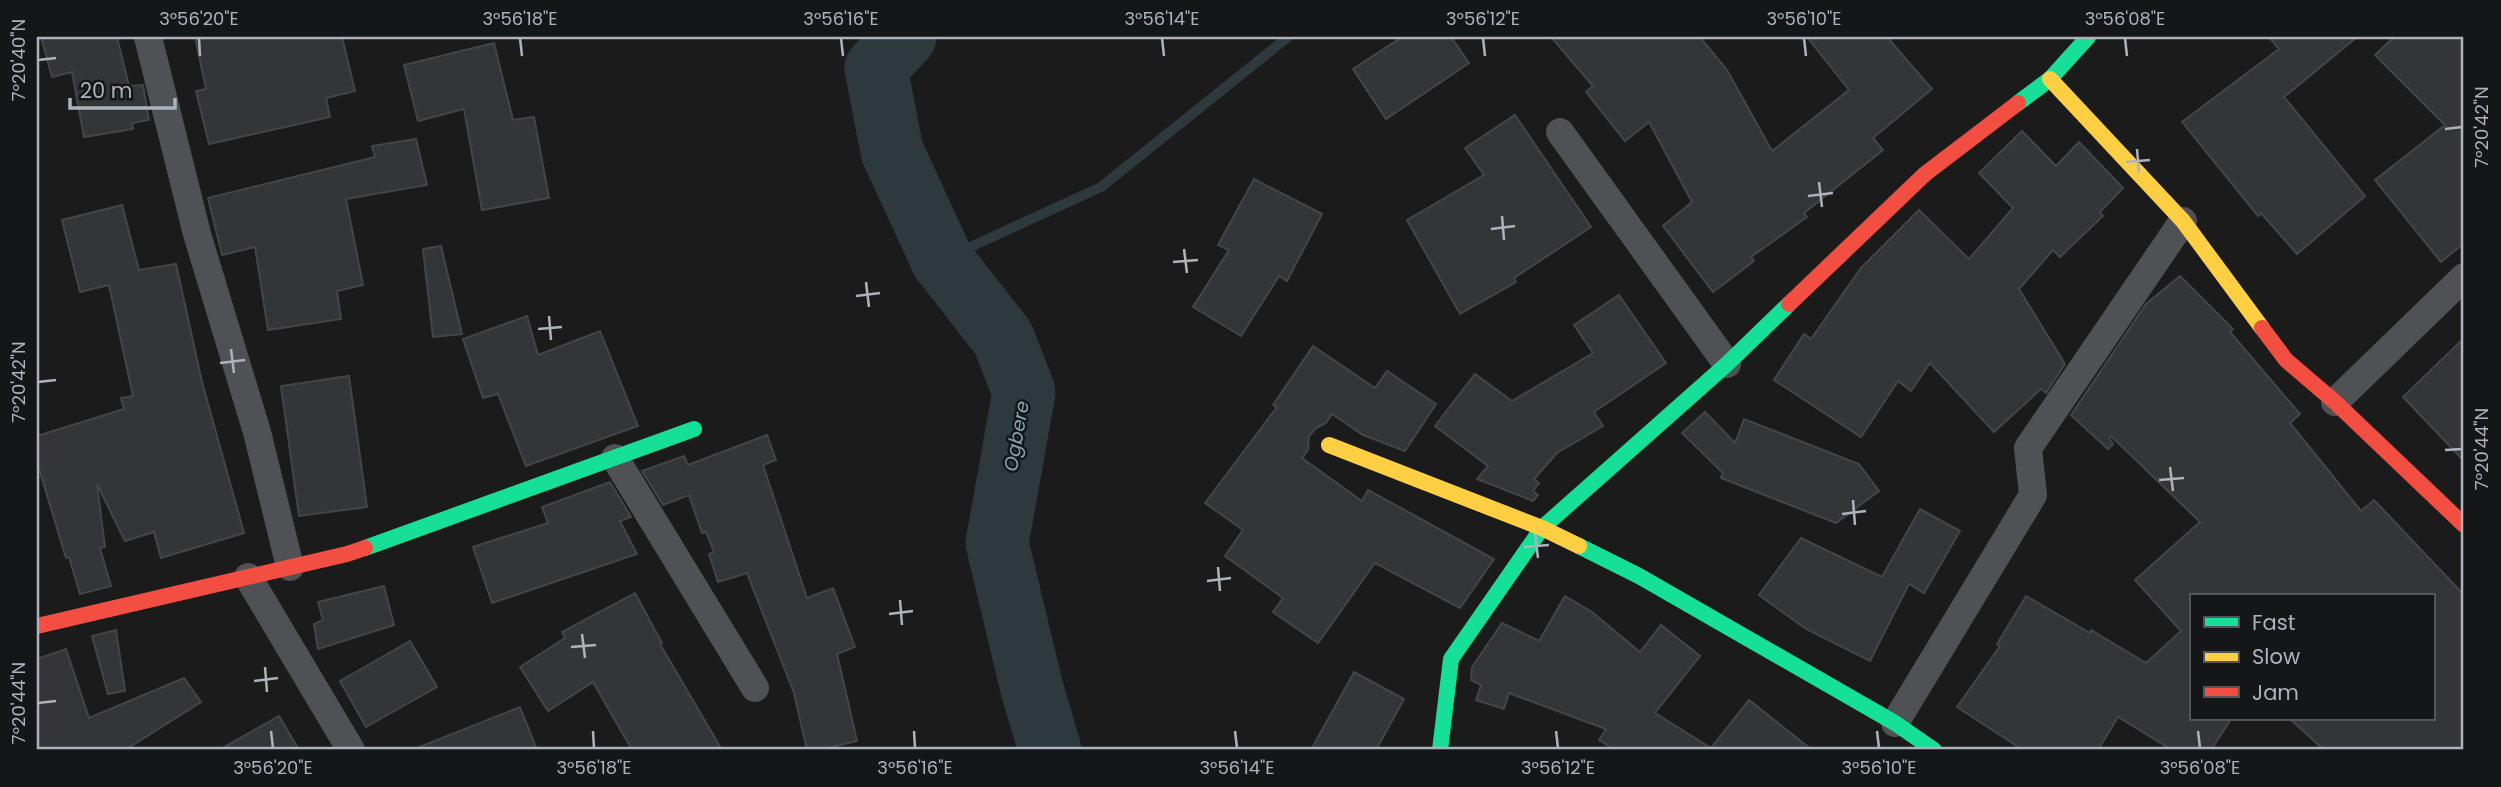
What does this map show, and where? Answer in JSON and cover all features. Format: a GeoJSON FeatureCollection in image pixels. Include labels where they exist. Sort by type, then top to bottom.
{"type":"FeatureCollection","features":[{"type":"Feature","properties":{"kind":"street"},"geometry":{"type":"LineString","coordinates":[[148,37],[197,234],[257,432],[290,567]]}},
{"type":"Feature","properties":{"kind":"street"},"geometry":{"type":"LineString","coordinates":[[1440,750],[1451,659],[1542,528],[1727,364],[1925,173],[2050,79],[2088,37]]}},
{"type":"Feature","properties":{"kind":"street"},"geometry":{"type":"LineString","coordinates":[[2050,79],[2183,220],[2286,360],[2336,402],[2464,525]]}},
{"type":"Feature","properties":{"kind":"street"},"geometry":{"type":"LineString","coordinates":[[1560,132],[1727,364]]}},
{"type":"Feature","properties":{"kind":"street"},"geometry":{"type":"LineString","coordinates":[[1895,723],[2033,495],[2028,447],[2183,220]]}},
{"type":"Feature","properties":{"kind":"street"},"geometry":{"type":"LineString","coordinates":[[2336,402],[2464,277]]}},
{"type":"Feature","properties":{"kind":"street"},"geometry":{"type":"LineString","coordinates":[[37,626],[348,554],[694,429]]}},
{"type":"Feature","properties":{"kind":"street"},"geometry":{"type":"LineString","coordinates":[[1329,445],[1542,528],[1639,576],[1895,723],[1934,750]]}},
{"type":"Feature","properties":{"kind":"street"},"geometry":{"type":"LineString","coordinates":[[615,458],[755,688]]}},
{"type":"Feature","properties":{"kind":"street"},"geometry":{"type":"LineString","coordinates":[[248,577],[351,750]]}},
{"type":"Feature","properties":{"kind":"building"},"geometry":{"type":"Polygon","coordinates":[[[41,37],[117,37],[129,86],[143,85],[149,120],[132,123],[133,129],[84,137],[72,72],[52,77],[41,37]]]}},
{"type":"Feature","properties":{"kind":"building"},"geometry":{"type":"Polygon","coordinates":[[[195,37],[342,37],[355,91],[326,98],[330,117],[209,144],[196,91],[206,89],[195,37]]]}},
{"type":"Feature","properties":{"kind":"building"},"geometry":{"type":"Polygon","coordinates":[[[1402,37],[1451,37],[1469,63],[1386,119],[1353,69],[1402,37]]]}},
{"type":"Feature","properties":{"kind":"building"},"geometry":{"type":"Polygon","coordinates":[[[1551,37],[1700,37],[1727,70],[1772,151],[1849,90],[1807,37],[1887,37],[1932,89],[1873,138],[1883,150],[1804,213],[1807,217],[1751,257],[1754,261],[1713,292],[1663,226],[1692,202],[1649,122],[1625,141],[1586,92],[1593,86],[1551,37]]]}},
{"type":"Feature","properties":{"kind":"building"},"geometry":{"type":"Polygon","coordinates":[[[2269,37],[2357,37],[2284,97],[2365,196],[2297,254],[2261,213],[2258,216],[2182,122],[2279,49],[2269,37]]]}},
{"type":"Feature","properties":{"kind":"building"},"geometry":{"type":"Polygon","coordinates":[[[2394,37],[2464,37],[2464,243],[2441,262],[2375,180],[2445,125],[2375,55],[2394,37]]]}},
{"type":"Feature","properties":{"kind":"building"},"geometry":{"type":"Polygon","coordinates":[[[494,43],[513,120],[534,117],[549,198],[482,210],[464,109],[418,121],[404,65],[494,43]]]}},
{"type":"Feature","properties":{"kind":"building"},"geometry":{"type":"Polygon","coordinates":[[[1515,115],[1591,227],[1514,278],[1516,282],[1460,314],[1407,220],[1484,175],[1465,148],[1515,115]]]}},
{"type":"Feature","properties":{"kind":"building"},"geometry":{"type":"Polygon","coordinates":[[[2022,131],[2056,166],[2079,142],[2123,188],[2100,212],[2103,216],[2060,257],[2053,250],[2019,289],[2065,364],[2046,393],[2041,389],[1994,432],[1930,363],[1911,391],[1898,381],[1861,437],[1774,380],[1804,334],[1811,339],[1861,268],[1919,210],[1969,259],[2013,208],[1979,173],[2022,131]]]}},
{"type":"Feature","properties":{"kind":"building"},"geometry":{"type":"Polygon","coordinates":[[[416,139],[427,185],[346,199],[363,285],[337,291],[341,319],[268,330],[255,247],[222,255],[208,198],[375,157],[372,146],[416,139]]]}},
{"type":"Feature","properties":{"kind":"building"},"geometry":{"type":"Polygon","coordinates":[[[1254,179],[1322,214],[1287,281],[1279,276],[1241,336],[1193,307],[1229,250],[1218,245],[1254,179]]]}},
{"type":"Feature","properties":{"kind":"building"},"geometry":{"type":"Polygon","coordinates":[[[122,205],[139,270],[176,264],[202,382],[244,533],[161,558],[154,532],[125,541],[97,484],[105,547],[100,548],[111,586],[80,594],[69,557],[66,558],[37,462],[37,436],[124,409],[121,398],[133,396],[109,285],[80,292],[62,220],[122,205]]]}},
{"type":"Feature","properties":{"kind":"building"},"geometry":{"type":"Polygon","coordinates":[[[441,246],[462,334],[433,337],[423,249],[441,246]]]}},
{"type":"Feature","properties":{"kind":"building"},"geometry":{"type":"Polygon","coordinates":[[[2180,276],[2233,329],[2230,332],[2300,414],[2290,423],[2361,511],[2374,500],[2464,595],[2464,750],[2324,750],[2291,720],[2434,720],[2434,594],[2190,594],[2190,720],[2230,720],[2211,750],[2172,750],[2118,717],[2098,750],[2023,750],[1957,707],[2000,646],[1997,644],[2026,596],[2146,663],[2181,631],[2135,580],[2200,522],[2111,436],[2109,438],[2113,444],[2108,449],[2071,415],[2146,304],[2180,276]]]}},
{"type":"Feature","properties":{"kind":"building"},"geometry":{"type":"Polygon","coordinates":[[[1619,295],[1666,363],[1594,412],[1603,426],[1557,453],[1534,479],[1539,483],[1533,491],[1538,495],[1533,501],[1477,479],[1488,466],[1435,426],[1475,374],[1512,401],[1593,353],[1574,325],[1619,295]]]}},
{"type":"Feature","properties":{"kind":"building"},"geometry":{"type":"Polygon","coordinates":[[[527,316],[538,355],[600,331],[638,426],[526,466],[498,394],[483,398],[463,339],[527,316]]]}},
{"type":"Feature","properties":{"kind":"building"},"geometry":{"type":"Polygon","coordinates":[[[2464,338],[2464,461],[2403,397],[2464,338]]]}},
{"type":"Feature","properties":{"kind":"building"},"geometry":{"type":"Polygon","coordinates":[[[1313,346],[1375,388],[1387,371],[1436,404],[1405,451],[1363,435],[1332,414],[1326,423],[1316,428],[1309,436],[1308,450],[1302,458],[1362,501],[1368,490],[1494,559],[1460,608],[1375,563],[1318,643],[1273,612],[1283,598],[1225,556],[1243,530],[1205,503],[1277,407],[1273,405],[1313,346]]]}},
{"type":"Feature","properties":{"kind":"building"},"geometry":{"type":"Polygon","coordinates":[[[349,376],[367,507],[299,516],[281,386],[349,376]]]}},
{"type":"Feature","properties":{"kind":"building"},"geometry":{"type":"Polygon","coordinates":[[[1705,412],[1735,443],[1744,419],[1859,464],[1879,491],[1836,523],[1721,478],[1723,473],[1682,433],[1705,412]]]}},
{"type":"Feature","properties":{"kind":"building"},"geometry":{"type":"Polygon","coordinates":[[[767,435],[776,460],[763,465],[807,598],[833,588],[855,647],[837,654],[857,741],[819,750],[807,750],[794,693],[747,573],[718,582],[709,554],[714,552],[706,532],[702,533],[689,495],[663,505],[642,471],[684,456],[688,465],[767,435]]]}},
{"type":"Feature","properties":{"kind":"building"},"geometry":{"type":"Polygon","coordinates":[[[610,482],[631,517],[620,521],[637,554],[492,603],[473,547],[548,523],[542,507],[610,482]]]}},
{"type":"Feature","properties":{"kind":"building"},"geometry":{"type":"Polygon","coordinates":[[[1920,509],[1960,531],[1924,593],[1909,584],[1870,661],[1806,629],[1759,595],[1801,538],[1882,577],[1920,509]]]}},
{"type":"Feature","properties":{"kind":"building"},"geometry":{"type":"Polygon","coordinates":[[[384,586],[394,625],[318,649],[314,624],[323,620],[318,602],[384,586]]]}},
{"type":"Feature","properties":{"kind":"building"},"geometry":{"type":"Polygon","coordinates":[[[635,593],[662,643],[660,644],[722,750],[632,750],[593,682],[548,711],[520,667],[565,638],[562,632],[635,593]]]}},
{"type":"Feature","properties":{"kind":"building"},"geometry":{"type":"Polygon","coordinates":[[[1565,596],[1592,612],[1640,652],[1661,625],[1700,656],[1655,713],[1711,748],[1749,700],[1812,750],[1615,750],[1599,740],[1606,729],[1509,693],[1504,709],[1476,700],[1481,685],[1471,680],[1472,667],[1502,623],[1539,641],[1565,596]]]}},
{"type":"Feature","properties":{"kind":"building"},"geometry":{"type":"Polygon","coordinates":[[[116,630],[125,691],[108,694],[92,636],[116,630]]]}},
{"type":"Feature","properties":{"kind":"building"},"geometry":{"type":"Polygon","coordinates":[[[410,641],[437,687],[366,727],[340,681],[410,641]]]}},
{"type":"Feature","properties":{"kind":"building"},"geometry":{"type":"Polygon","coordinates":[[[66,649],[89,718],[184,678],[201,702],[125,750],[37,750],[37,659],[66,649]]]}},
{"type":"Feature","properties":{"kind":"building"},"geometry":{"type":"Polygon","coordinates":[[[1354,672],[1404,699],[1376,750],[1311,750],[1354,672]]]}},
{"type":"Feature","properties":{"kind":"building"},"geometry":{"type":"Polygon","coordinates":[[[520,707],[537,750],[414,749],[520,707]]]}},
{"type":"Feature","properties":{"kind":"building"},"geometry":{"type":"Polygon","coordinates":[[[279,716],[299,750],[219,750],[279,716]]]}},
{"type":"Feature","properties":{"kind":"waterway","name":"Ogbere"},"geometry":{"type":"LineString","coordinates":[[905,37],[876,68],[892,151],[942,260],[1003,338],[1024,392],[997,543],[1032,689],[1050,750]]}},
{"type":"Feature","properties":{"kind":"waterway"},"geometry":{"type":"LineString","coordinates":[[942,260],[1101,187],[1288,37]]}},
{"type":"Feature","properties":{"kind":"traffic: fast"},"geometry":{"type":"LineString","coordinates":[[2018,103],[2050,79],[2088,37]]}},
{"type":"Feature","properties":{"kind":"traffic: fast"},"geometry":{"type":"LineString","coordinates":[[1440,750],[1451,659],[1542,528],[1727,364],[1789,304]]}},
{"type":"Feature","properties":{"kind":"traffic: fast"},"geometry":{"type":"LineString","coordinates":[[365,548],[694,429]]}},
{"type":"Feature","properties":{"kind":"traffic: fast"},"geometry":{"type":"LineString","coordinates":[[1579,546],[1639,576],[1895,723],[1934,750]]}},
{"type":"Feature","properties":{"kind":"traffic: slow"},"geometry":{"type":"LineString","coordinates":[[2050,79],[2183,221],[2262,328]]}},
{"type":"Feature","properties":{"kind":"traffic: slow"},"geometry":{"type":"LineString","coordinates":[[1329,445],[1542,528],[1579,546]]}},
{"type":"Feature","properties":{"kind":"traffic: jam"},"geometry":{"type":"LineString","coordinates":[[1789,304],[1925,174],[2018,103]]}},
{"type":"Feature","properties":{"kind":"traffic: jam"},"geometry":{"type":"LineString","coordinates":[[2262,328],[2286,360],[2335,402],[2464,525]]}},
{"type":"Feature","properties":{"kind":"traffic: jam"},"geometry":{"type":"LineString","coordinates":[[37,626],[365,548]]}}]}
